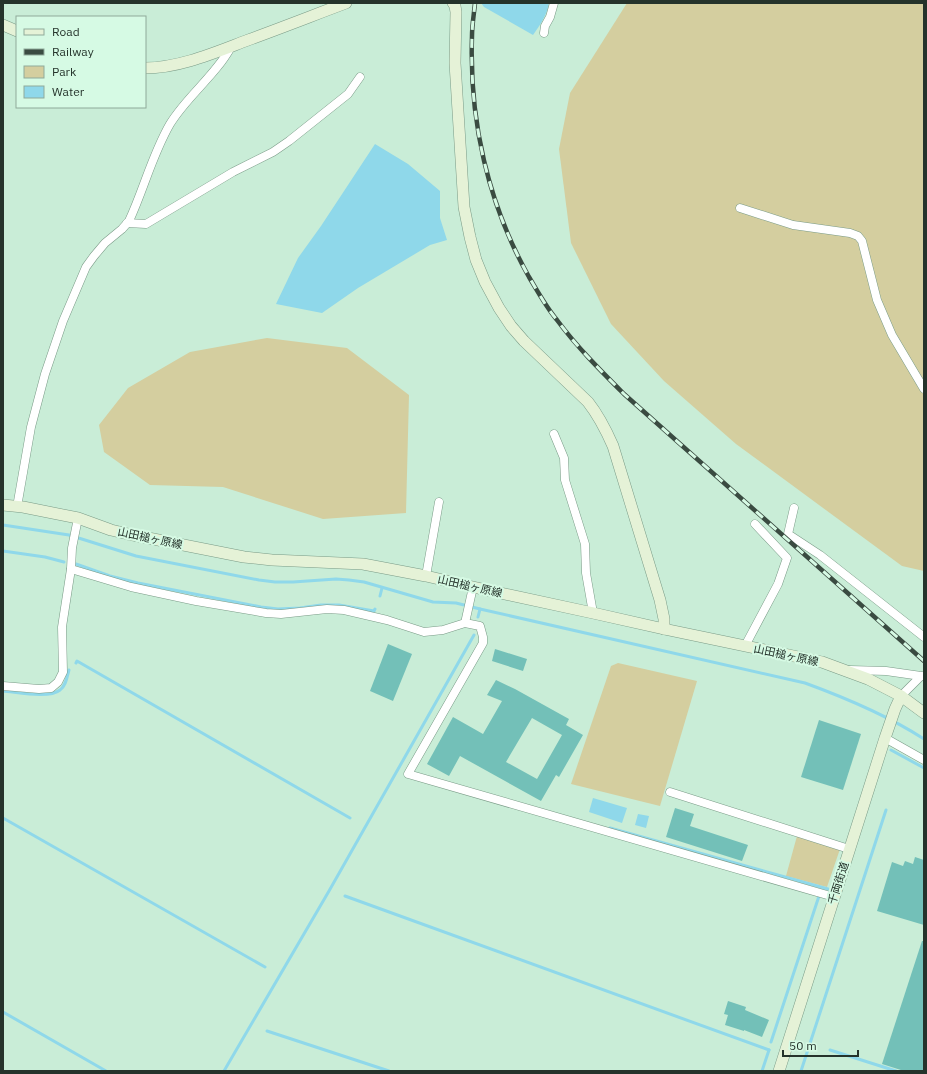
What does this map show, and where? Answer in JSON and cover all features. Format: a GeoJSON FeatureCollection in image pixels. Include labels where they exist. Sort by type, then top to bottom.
{"type":"FeatureCollection","features":[{"type":"Feature","properties":{"kind":"street"},"geometry":{"type":"LineString","coordinates":[[146,68],[173,66],[231,47],[346,3]]}},
{"type":"Feature","properties":{"kind":"street"},"geometry":{"type":"LineString","coordinates":[[453,3],[456,12],[455,63],[464,208],[476,260],[488,289],[511,326],[524,341],[588,402],[604,426],[613,446],[660,600],[664,620],[664,629]]}},
{"type":"Feature","properties":{"kind":"street"},"geometry":{"type":"LineString","coordinates":[[544,33],[545,26],[550,17],[554,3]]}},
{"type":"Feature","properties":{"kind":"street"},"geometry":{"type":"LineString","coordinates":[[3,25],[16,31]]}},
{"type":"Feature","properties":{"kind":"street"},"geometry":{"type":"LineString","coordinates":[[16,507],[31,427],[46,374],[64,321],[86,267],[105,243],[127,223],[132,215],[160,143],[171,123],[181,109],[225,58],[231,47]]}},
{"type":"Feature","properties":{"kind":"street"},"geometry":{"type":"LineString","coordinates":[[127,223],[146,224],[233,172],[273,152],[348,94],[360,77]]}},
{"type":"Feature","properties":{"kind":"street"},"geometry":{"type":"LineString","coordinates":[[740,208],[793,225],[858,236],[862,241],[876,300],[892,335],[924,389]]}},
{"type":"Feature","properties":{"kind":"street"},"geometry":{"type":"LineString","coordinates":[[554,434],[564,458],[565,480],[585,544],[586,573],[593,613]]}},
{"type":"Feature","properties":{"kind":"street"},"geometry":{"type":"LineString","coordinates":[[426,576],[439,502]]}},
{"type":"Feature","properties":{"kind":"street","name":"山田槌ヶ原線"},"geometry":{"type":"LineString","coordinates":[[3,505],[78,521],[128,534],[244,557],[272,560],[363,564],[426,576],[664,629],[822,662],[868,679],[901,696],[924,712]]}},
{"type":"Feature","properties":{"kind":"street"},"geometry":{"type":"LineString","coordinates":[[794,508],[788,534],[820,555],[924,637]]}},
{"type":"Feature","properties":{"kind":"street"},"geometry":{"type":"LineString","coordinates":[[3,686],[38,690],[51,688],[58,682],[63,672],[62,627],[71,569],[72,548],[78,521]]}},
{"type":"Feature","properties":{"kind":"street"},"geometry":{"type":"LineString","coordinates":[[745,646],[778,584],[787,558],[755,524]]}},
{"type":"Feature","properties":{"kind":"street"},"geometry":{"type":"LineString","coordinates":[[71,569],[131,587],[196,601],[266,613],[281,614],[327,609],[344,610],[387,620],[424,632],[443,630],[466,619]]}},
{"type":"Feature","properties":{"kind":"street"},"geometry":{"type":"LineString","coordinates":[[466,619],[473,587]]}},
{"type":"Feature","properties":{"kind":"street"},"geometry":{"type":"LineString","coordinates":[[466,619],[480,626],[483,643],[408,774],[834,897]]}},
{"type":"Feature","properties":{"kind":"street"},"geometry":{"type":"LineString","coordinates":[[843,670],[886,670],[921,676],[901,696]]}},
{"type":"Feature","properties":{"kind":"street","name":"千両街道"},"geometry":{"type":"LineString","coordinates":[[779,1071],[886,735],[901,696]]}},
{"type":"Feature","properties":{"kind":"street"},"geometry":{"type":"LineString","coordinates":[[886,735],[924,760]]}},
{"type":"Feature","properties":{"kind":"street"},"geometry":{"type":"LineString","coordinates":[[670,792],[849,849]]}},
{"type":"Feature","properties":{"kind":"green space"},"geometry":{"type":"Polygon","coordinates":[[[627,3],[924,3],[924,571],[902,566],[736,444],[664,381],[611,324],[571,243],[559,149],[570,93],[627,3]]]}},
{"type":"Feature","properties":{"kind":"green space"},"geometry":{"type":"Polygon","coordinates":[[[267,338],[347,348],[409,395],[406,513],[323,519],[223,487],[150,485],[104,452],[99,425],[128,388],[190,352],[267,338]]]}},
{"type":"Feature","properties":{"kind":"green space"},"geometry":{"type":"Polygon","coordinates":[[[618,663],[697,681],[660,806],[571,784],[611,666],[618,663]]]}},
{"type":"Feature","properties":{"kind":"green space"},"geometry":{"type":"Polygon","coordinates":[[[797,836],[840,849],[827,887],[786,876],[797,836]]]}},
{"type":"Feature","properties":{"kind":"water"},"geometry":{"type":"Polygon","coordinates":[[[481,3],[549,3],[541,24],[533,35],[484,7],[481,3]]]}},
{"type":"Feature","properties":{"kind":"water"},"geometry":{"type":"Polygon","coordinates":[[[375,144],[408,164],[440,191],[440,218],[447,240],[430,245],[358,288],[322,313],[276,304],[298,258],[375,144]]]}},
{"type":"Feature","properties":{"kind":"water"},"geometry":{"type":"Polygon","coordinates":[[[593,798],[627,808],[622,823],[589,812],[593,798]]]}},
{"type":"Feature","properties":{"kind":"water"},"geometry":{"type":"Polygon","coordinates":[[[638,814],[649,816],[646,828],[635,825],[638,814]]]}},
{"type":"Feature","properties":{"kind":"building"},"geometry":{"type":"Polygon","coordinates":[[[388,644],[412,654],[393,701],[370,691],[388,644]]]}},
{"type":"Feature","properties":{"kind":"building"},"geometry":{"type":"Polygon","coordinates":[[[495,649],[527,659],[523,671],[492,661],[495,649]]]}},
{"type":"Feature","properties":{"kind":"building"},"geometry":{"type":"Polygon","coordinates":[[[496,680],[569,719],[566,725],[583,735],[559,777],[556,775],[541,801],[460,756],[449,776],[427,764],[453,717],[483,734],[502,701],[487,695],[496,680]],[[532,718],[506,762],[537,779],[562,735],[532,718]]]}},
{"type":"Feature","properties":{"kind":"building"},"geometry":{"type":"Polygon","coordinates":[[[819,720],[861,734],[843,790],[801,777],[819,720]]]}},
{"type":"Feature","properties":{"kind":"building"},"geometry":{"type":"Polygon","coordinates":[[[675,808],[694,814],[690,826],[748,845],[742,861],[666,837],[675,808]]]}},
{"type":"Feature","properties":{"kind":"building"},"geometry":{"type":"Polygon","coordinates":[[[915,857],[924,860],[924,925],[877,911],[892,862],[903,866],[905,861],[913,864],[915,857]]]}},
{"type":"Feature","properties":{"kind":"building"},"geometry":{"type":"Polygon","coordinates":[[[922,941],[924,941],[924,1071],[904,1071],[882,1064],[922,941]]]}},
{"type":"Feature","properties":{"kind":"building"},"geometry":{"type":"Polygon","coordinates":[[[728,1001],[746,1007],[745,1010],[769,1020],[762,1037],[725,1025],[728,1015],[724,1014],[728,1001]]]}},
{"type":"Feature","properties":{"kind":"waterway"},"geometry":{"type":"LineString","coordinates":[[3,525],[69,535],[136,556],[259,580],[293,582],[336,579],[364,582],[433,602],[456,603],[805,683],[896,722],[924,739]]}},
{"type":"Feature","properties":{"kind":"waterway"},"geometry":{"type":"LineString","coordinates":[[3,551],[45,557],[64,562]]}},
{"type":"Feature","properties":{"kind":"waterway"},"geometry":{"type":"LineString","coordinates":[[76,564],[110,576],[138,583],[261,607],[278,609],[339,605],[374,611],[375,609]]}},
{"type":"Feature","properties":{"kind":"waterway"},"geometry":{"type":"LineString","coordinates":[[380,596],[382,588]]}},
{"type":"Feature","properties":{"kind":"waterway"},"geometry":{"type":"LineString","coordinates":[[478,617],[480,609]]}},
{"type":"Feature","properties":{"kind":"waterway"},"geometry":{"type":"LineString","coordinates":[[224,1071],[329,891],[474,635]]}},
{"type":"Feature","properties":{"kind":"waterway"},"geometry":{"type":"LineString","coordinates":[[76,663],[77,661],[350,818]]}},
{"type":"Feature","properties":{"kind":"waterway"},"geometry":{"type":"LineString","coordinates":[[3,691],[41,695],[55,693],[64,686],[69,670]]}},
{"type":"Feature","properties":{"kind":"waterway"},"geometry":{"type":"LineString","coordinates":[[891,750],[924,768]]}},
{"type":"Feature","properties":{"kind":"waterway"},"geometry":{"type":"LineString","coordinates":[[801,1071],[886,810]]}},
{"type":"Feature","properties":{"kind":"waterway"},"geometry":{"type":"LineString","coordinates":[[3,818],[265,967]]}},
{"type":"Feature","properties":{"kind":"waterway"},"geometry":{"type":"LineString","coordinates":[[610,828],[828,889]]}},
{"type":"Feature","properties":{"kind":"waterway"},"geometry":{"type":"LineString","coordinates":[[345,896],[769,1050]]}},
{"type":"Feature","properties":{"kind":"waterway"},"geometry":{"type":"LineString","coordinates":[[771,1042],[819,896]]}},
{"type":"Feature","properties":{"kind":"waterway"},"geometry":{"type":"LineString","coordinates":[[3,1012],[106,1071]]}},
{"type":"Feature","properties":{"kind":"waterway"},"geometry":{"type":"LineString","coordinates":[[267,1031],[389,1071]]}},
{"type":"Feature","properties":{"kind":"waterway"},"geometry":{"type":"LineString","coordinates":[[762,1071],[769,1050]]}},
{"type":"Feature","properties":{"kind":"waterway"},"geometry":{"type":"LineString","coordinates":[[830,1050],[896,1071]]}},
{"type":"Feature","properties":{"kind":"railway"},"geometry":{"type":"LineString","coordinates":[[475,3],[472,32],[472,67],[474,99],[484,161],[502,220],[529,277],[549,310],[581,349],[624,394],[924,661]]}}]}
